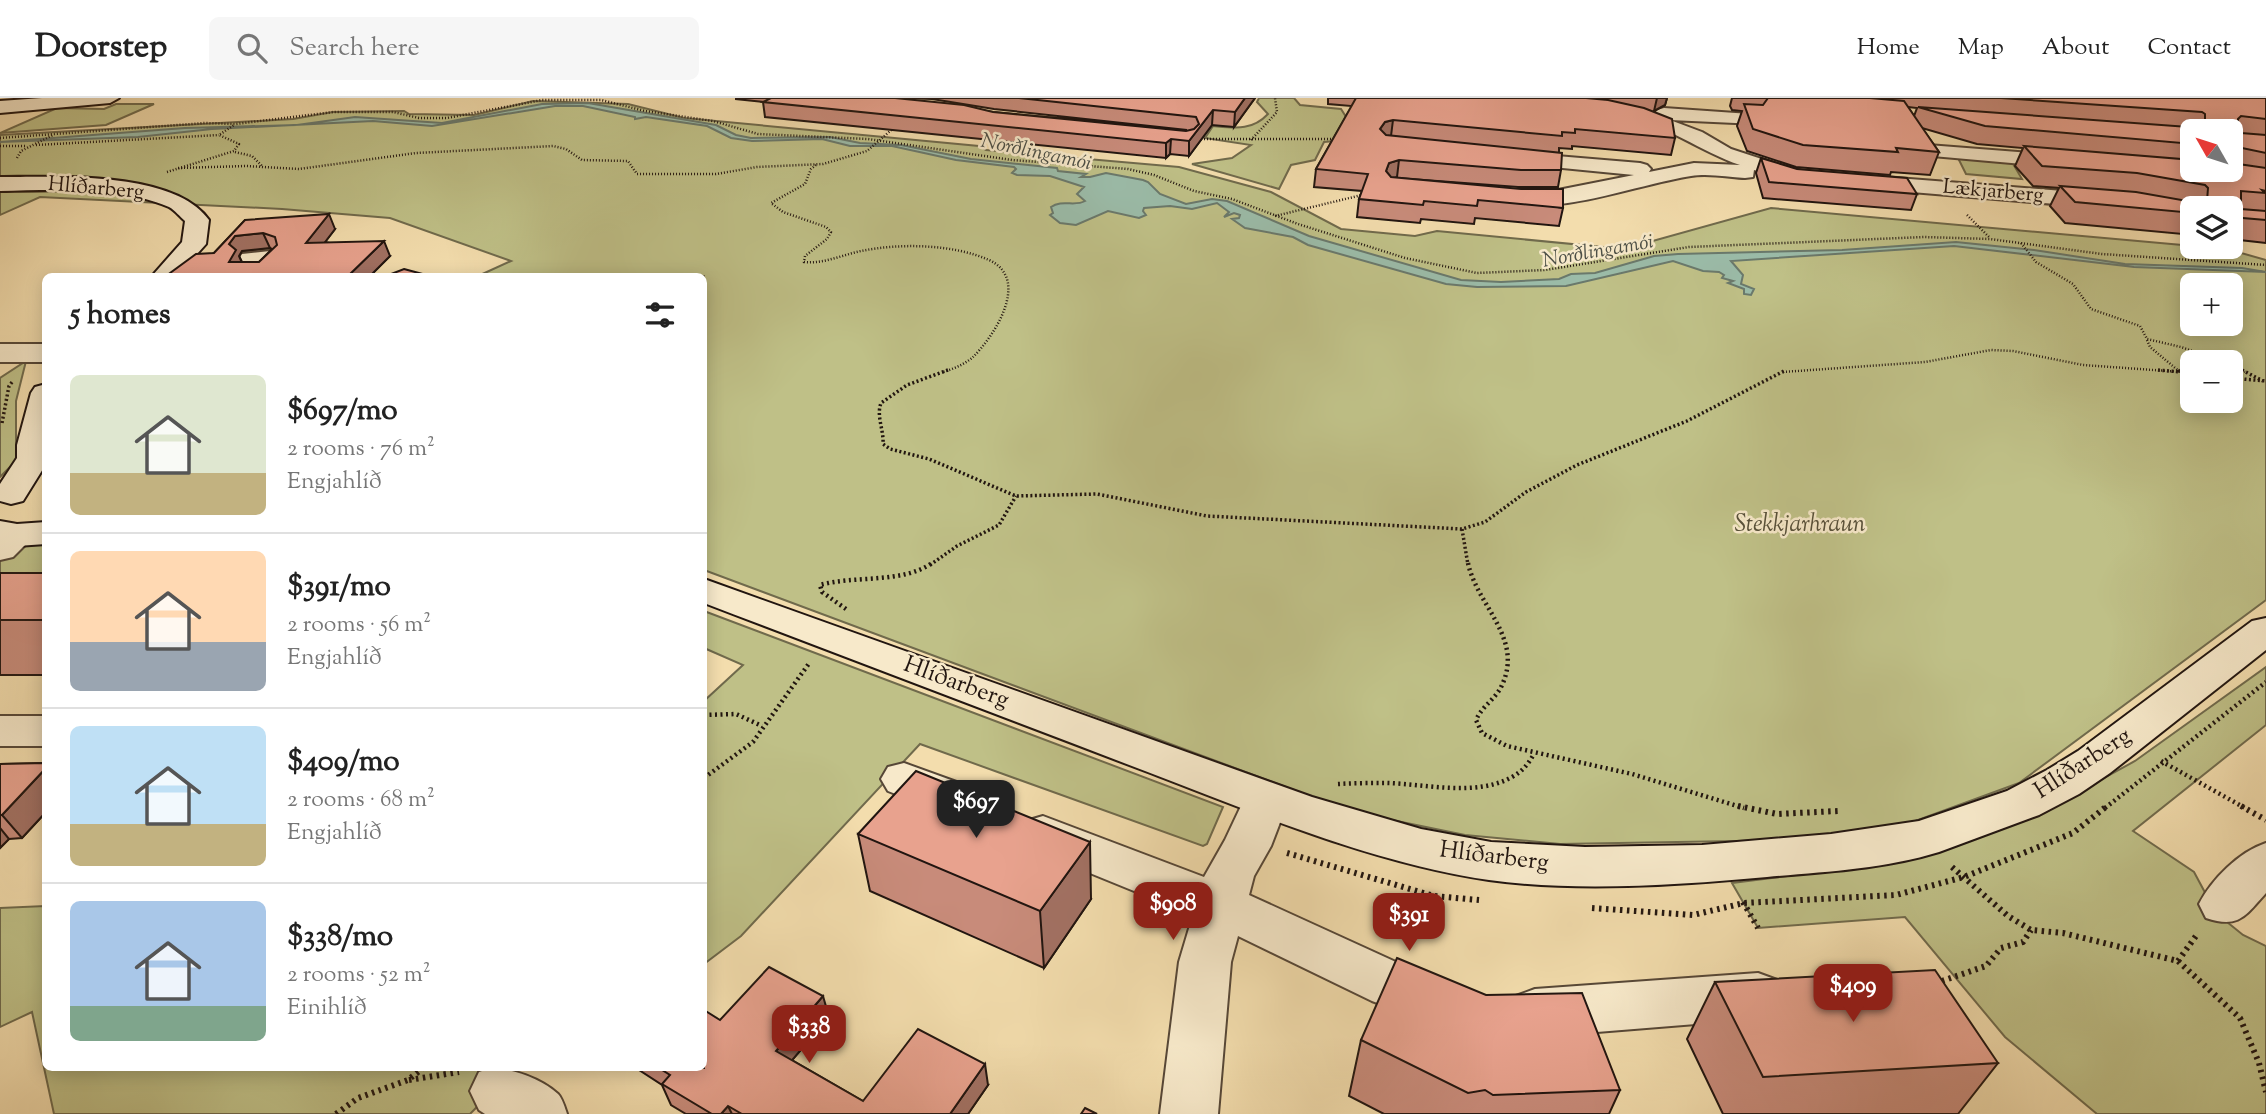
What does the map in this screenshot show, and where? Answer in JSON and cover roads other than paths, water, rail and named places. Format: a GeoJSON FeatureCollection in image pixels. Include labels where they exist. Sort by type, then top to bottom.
{"type":"FeatureCollection","features":[{"type":"Feature","properties":{"kind":"street"},"geometry":{"type":"LineString","coordinates":[[0,107],[110,98]]}},
{"type":"Feature","properties":{"kind":"street","name":"Lækjarberg"},"geometry":{"type":"LineString","coordinates":[[1527,101],[1631,112],[1750,120]]}},
{"type":"Feature","properties":{"kind":"street","name":"Lækjarberg"},"geometry":{"type":"LineString","coordinates":[[1631,112],[1695,136],[1724,153],[1792,176]]}},
{"type":"Feature","properties":{"kind":"street","name":"Lækjarberg"},"geometry":{"type":"LineString","coordinates":[[1928,151],[2093,164]]}},
{"type":"Feature","properties":{"kind":"street","name":"Lækjarberg"},"geometry":{"type":"LineString","coordinates":[[1483,156],[1674,173]]}},
{"type":"Feature","properties":{"kind":"street","name":"Lækjarberg"},"geometry":{"type":"LineString","coordinates":[[1491,195],[1558,197],[1674,173],[1717,169],[2126,203],[2180,213]]}},
{"type":"Feature","properties":{"kind":"street","name":"Hlíðarberg"},"geometry":{"type":"LineString","coordinates":[[0,184],[117,188],[160,195],[183,206],[197,220],[200,235],[190,251],[167,273]]}},
{"type":"Feature","properties":{"kind":"street"},"geometry":{"type":"LineString","coordinates":[[0,353],[42,353]]}},
{"type":"Feature","properties":{"kind":"street"},"geometry":{"type":"LineString","coordinates":[[5,498],[33,458],[33,445],[42,416]]}},
{"type":"Feature","properties":{"kind":"street"},"geometry":{"type":"LineString","coordinates":[[5,498],[42,480]]}},
{"type":"Feature","properties":{"kind":"street","name":"Hlíðarberg"},"geometry":{"type":"LineString","coordinates":[[707,591],[832,638],[1272,817],[1491,861],[1586,866],[1702,864],[1830,853],[1922,839],[2023,803],[2063,782],[2123,740],[2266,630]]}},
{"type":"Feature","properties":{"kind":"street"},"geometry":{"type":"LineString","coordinates":[[0,731],[42,731]]}},
{"type":"Feature","properties":{"kind":"street"},"geometry":{"type":"LineString","coordinates":[[904,779],[1223,906],[1391,985],[1452,1007],[1485,1011],[1561,1013],[1806,992]]}},
{"type":"Feature","properties":{"kind":"street"},"geometry":{"type":"LineString","coordinates":[[1189,1114],[1205,962],[1230,874],[1272,817]]}},
{"type":"Feature","properties":{"kind":"street"},"geometry":{"type":"LineString","coordinates":[[2224,904],[2266,862]]}},
{"type":"Feature","properties":{"kind":"water label","name":"Norðlingamói"},"geometry":{"type":"Point","coordinates":[1036,153]}},
{"type":"Feature","properties":{"kind":"water label","name":"Norðlingamói"},"geometry":{"type":"Point","coordinates":[1598,252]}},
{"type":"Feature","properties":{"kind":"park label","name":"Stekkjarhraun"},"geometry":{"type":"Point","coordinates":[1800,525]}}]}
